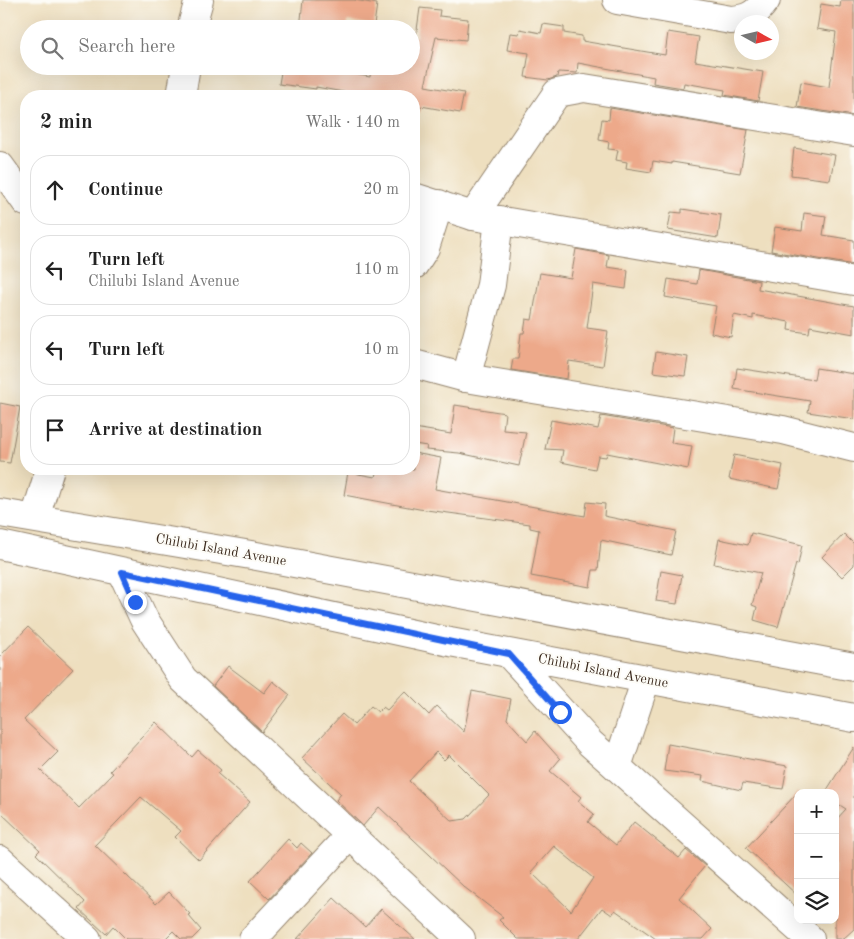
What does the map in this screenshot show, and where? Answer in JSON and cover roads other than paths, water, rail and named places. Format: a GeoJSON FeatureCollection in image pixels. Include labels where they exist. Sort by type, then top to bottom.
{"type":"FeatureCollection","features":[{"type":"Feature","properties":{"kind":"street"},"geometry":{"type":"LineString","coordinates":[[193,20],[199,0]]}},
{"type":"Feature","properties":{"kind":"street"},"geometry":{"type":"LineString","coordinates":[[617,0],[731,20],[746,19],[757,13],[766,0]]}},
{"type":"Feature","properties":{"kind":"street"},"geometry":{"type":"LineString","coordinates":[[182,90],[184,75]]}},
{"type":"Feature","properties":{"kind":"street"},"geometry":{"type":"LineString","coordinates":[[466,378],[491,285],[486,218],[557,94],[584,88],[854,132]]}},
{"type":"Feature","properties":{"kind":"street"},"geometry":{"type":"LineString","coordinates":[[0,166],[20,194]]}},
{"type":"Feature","properties":{"kind":"street"},"geometry":{"type":"LineString","coordinates":[[420,256],[425,248],[426,200],[486,218],[854,281]]}},
{"type":"Feature","properties":{"kind":"street"},"geometry":{"type":"LineString","coordinates":[[420,366],[466,378],[783,430],[854,448]]}},
{"type":"Feature","properties":{"kind":"street"},"geometry":{"type":"LineString","coordinates":[[35,518],[48,475]]}},
{"type":"Feature","properties":{"kind":"street","name":"Chilubi Island Avenue"},"geometry":{"type":"LineString","coordinates":[[0,513],[261,557],[854,667]]}},
{"type":"Feature","properties":{"kind":"street","name":"Chilubi Island Avenue"},"geometry":{"type":"LineString","coordinates":[[0,545],[509,654],[854,718]]}},
{"type":"Feature","properties":{"kind":"street"},"geometry":{"type":"LineString","coordinates":[[122,572],[144,619],[183,679],[462,939]]}},
{"type":"Feature","properties":{"kind":"street"},"geometry":{"type":"LineString","coordinates":[[509,654],[584,736],[810,939]]}},
{"type":"Feature","properties":{"kind":"street"},"geometry":{"type":"LineString","coordinates":[[618,767],[646,679]]}},
{"type":"Feature","properties":{"kind":"street"},"geometry":{"type":"LineString","coordinates":[[253,939],[350,835]]}},
{"type":"Feature","properties":{"kind":"street"},"geometry":{"type":"LineString","coordinates":[[0,860],[87,939]]}}]}
